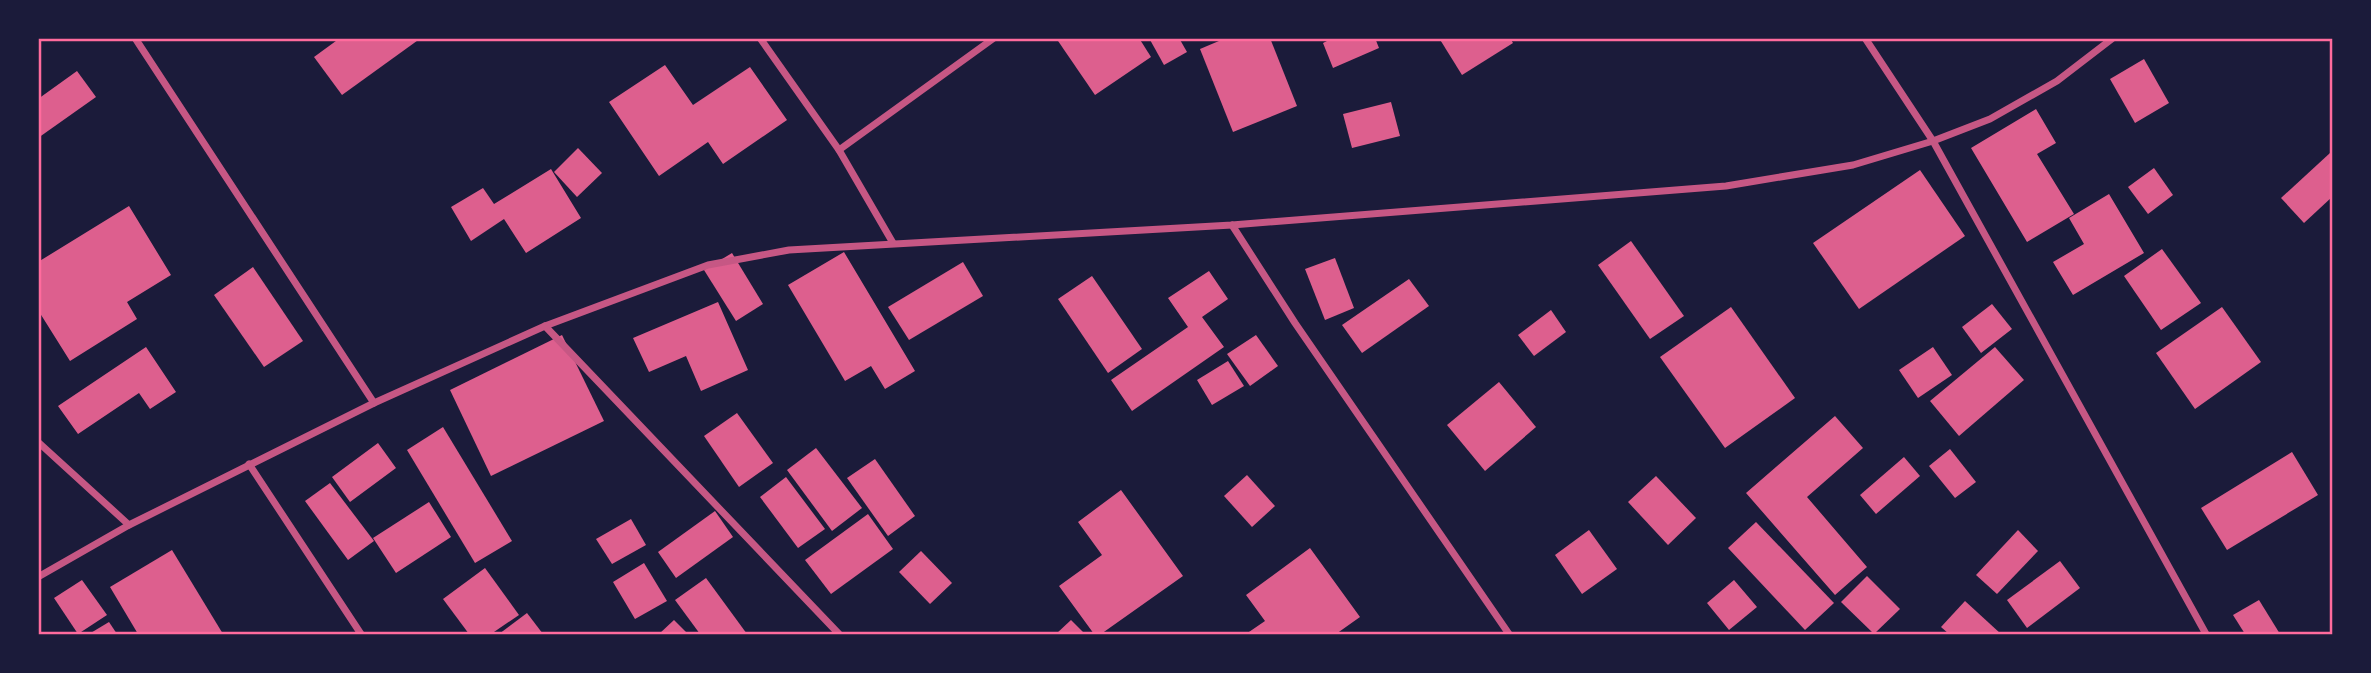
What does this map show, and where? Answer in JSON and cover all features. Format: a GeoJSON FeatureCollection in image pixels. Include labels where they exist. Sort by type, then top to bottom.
{"type":"FeatureCollection","features":[{"type":"Feature","properties":{"kind":"street"},"geometry":{"type":"LineString","coordinates":[[135,38],[374,403]]}},
{"type":"Feature","properties":{"kind":"street"},"geometry":{"type":"LineString","coordinates":[[760,38],[839,150],[893,243]]}},
{"type":"Feature","properties":{"kind":"street"},"geometry":{"type":"LineString","coordinates":[[839,150],[994,38]]}},
{"type":"Feature","properties":{"kind":"street"},"geometry":{"type":"LineString","coordinates":[[1866,38],[1933,141],[2206,635]]}},
{"type":"Feature","properties":{"kind":"street"},"geometry":{"type":"LineString","coordinates":[[38,577],[129,525],[374,403],[545,326],[708,265],[789,250],[1233,225],[1726,186],[1853,165],[1933,141],[1990,119],[2057,81],[2113,38]]}},
{"type":"Feature","properties":{"kind":"street"},"geometry":{"type":"LineString","coordinates":[[1233,225],[1295,323],[1509,635]]}},
{"type":"Feature","properties":{"kind":"street"},"geometry":{"type":"LineString","coordinates":[[545,326],[839,635]]}},
{"type":"Feature","properties":{"kind":"street"},"geometry":{"type":"LineString","coordinates":[[38,442],[129,525]]}},
{"type":"Feature","properties":{"kind":"street"},"geometry":{"type":"LineString","coordinates":[[249,464],[361,635]]}},
{"type":"Feature","properties":{"kind":"building"},"geometry":{"type":"Polygon","coordinates":[[[340,38],[421,38],[342,95],[314,57],[340,38]]]}},
{"type":"Feature","properties":{"kind":"building"},"geometry":{"type":"Polygon","coordinates":[[[1056,38],[1139,38],[1151,57],[1095,95],[1056,38]]]}},
{"type":"Feature","properties":{"kind":"building"},"geometry":{"type":"Polygon","coordinates":[[[1149,38],[1179,38],[1187,52],[1164,65],[1149,38]]]}},
{"type":"Feature","properties":{"kind":"building"},"geometry":{"type":"Polygon","coordinates":[[[1226,38],[1270,38],[1297,106],[1233,132],[1200,49],[1226,38]]]}},
{"type":"Feature","properties":{"kind":"building"},"geometry":{"type":"Polygon","coordinates":[[[1333,38],[1375,38],[1379,48],[1333,68],[1323,43],[1333,38]]]}},
{"type":"Feature","properties":{"kind":"building"},"geometry":{"type":"Polygon","coordinates":[[[1439,38],[1510,38],[1513,43],[1462,75],[1439,38]]]}},
{"type":"Feature","properties":{"kind":"building"},"geometry":{"type":"Polygon","coordinates":[[[2144,59],[2169,103],[2135,123],[2110,79],[2144,59]]]}},
{"type":"Feature","properties":{"kind":"building"},"geometry":{"type":"Polygon","coordinates":[[[665,65],[693,105],[750,67],[787,120],[723,164],[708,142],[659,176],[609,102],[665,65]]]}},
{"type":"Feature","properties":{"kind":"building"},"geometry":{"type":"Polygon","coordinates":[[[77,71],[96,97],[38,138],[38,99],[77,71]]]}},
{"type":"Feature","properties":{"kind":"building"},"geometry":{"type":"Polygon","coordinates":[[[1391,102],[1400,136],[1352,148],[1343,114],[1391,102]]]}},
{"type":"Feature","properties":{"kind":"building"},"geometry":{"type":"Polygon","coordinates":[[[2036,109],[2056,143],[2037,154],[2074,214],[2027,242],[1971,148],[2036,109]]]}},
{"type":"Feature","properties":{"kind":"building"},"geometry":{"type":"Polygon","coordinates":[[[578,148],[602,173],[577,197],[554,172],[578,148]]]}},
{"type":"Feature","properties":{"kind":"building"},"geometry":{"type":"Polygon","coordinates":[[[2330,153],[2332,197],[2304,223],[2281,198],[2330,153]]]}},
{"type":"Feature","properties":{"kind":"building"},"geometry":{"type":"Polygon","coordinates":[[[2154,168],[2173,195],[2148,214],[2128,187],[2154,168]]]}},
{"type":"Feature","properties":{"kind":"building"},"geometry":{"type":"Polygon","coordinates":[[[551,169],[581,218],[526,253],[504,219],[471,241],[451,207],[483,188],[494,204],[551,169]]]}},
{"type":"Feature","properties":{"kind":"building"},"geometry":{"type":"Polygon","coordinates":[[[1920,170],[1965,236],[1859,309],[1813,243],[1920,170]]]}},
{"type":"Feature","properties":{"kind":"building"},"geometry":{"type":"Polygon","coordinates":[[[2109,194],[2144,253],[2073,295],[2053,262],[2084,244],[2069,218],[2109,194]]]}},
{"type":"Feature","properties":{"kind":"building"},"geometry":{"type":"Polygon","coordinates":[[[129,206],[171,275],[127,302],[137,319],[70,361],[38,310],[38,262],[129,206]]]}},
{"type":"Feature","properties":{"kind":"building"},"geometry":{"type":"Polygon","coordinates":[[[1631,241],[1684,316],[1650,339],[1598,265],[1631,241]]]}},
{"type":"Feature","properties":{"kind":"building"},"geometry":{"type":"Polygon","coordinates":[[[2162,249],[2201,303],[2161,330],[2124,276],[2162,249]]]}},
{"type":"Feature","properties":{"kind":"building"},"geometry":{"type":"Polygon","coordinates":[[[844,252],[915,371],[885,389],[871,366],[845,381],[788,285],[844,252]]]}},
{"type":"Feature","properties":{"kind":"building"},"geometry":{"type":"Polygon","coordinates":[[[732,253],[763,304],[736,321],[704,270],[732,253]]]}},
{"type":"Feature","properties":{"kind":"building"},"geometry":{"type":"Polygon","coordinates":[[[1335,258],[1354,308],[1325,320],[1305,269],[1335,258]]]}},
{"type":"Feature","properties":{"kind":"building"},"geometry":{"type":"Polygon","coordinates":[[[963,262],[983,296],[909,340],[888,307],[963,262]]]}},
{"type":"Feature","properties":{"kind":"building"},"geometry":{"type":"Polygon","coordinates":[[[253,267],[303,341],[264,367],[214,295],[253,267]]]}},
{"type":"Feature","properties":{"kind":"building"},"geometry":{"type":"Polygon","coordinates":[[[1209,271],[1228,299],[1202,317],[1224,347],[1132,411],[1111,380],[1188,327],[1168,298],[1209,271]]]}},
{"type":"Feature","properties":{"kind":"building"},"geometry":{"type":"Polygon","coordinates":[[[1092,276],[1142,349],[1108,373],[1058,299],[1092,276]]]}},
{"type":"Feature","properties":{"kind":"building"},"geometry":{"type":"Polygon","coordinates":[[[1409,279],[1429,306],[1362,353],[1342,325],[1409,279]]]}},
{"type":"Feature","properties":{"kind":"building"},"geometry":{"type":"Polygon","coordinates":[[[718,302],[748,370],[701,391],[686,356],[649,372],[633,338],[718,302]]]}},
{"type":"Feature","properties":{"kind":"building"},"geometry":{"type":"Polygon","coordinates":[[[1992,304],[2012,329],[1981,353],[1962,327],[1992,304]]]}},
{"type":"Feature","properties":{"kind":"building"},"geometry":{"type":"Polygon","coordinates":[[[1731,307],[1795,398],[1725,448],[1660,357],[1731,307]]]}},
{"type":"Feature","properties":{"kind":"building"},"geometry":{"type":"Polygon","coordinates":[[[2222,307],[2261,362],[2195,409],[2156,353],[2222,307]]]}},
{"type":"Feature","properties":{"kind":"building"},"geometry":{"type":"Polygon","coordinates":[[[1551,310],[1566,332],[1534,356],[1518,335],[1551,310]]]}},
{"type":"Feature","properties":{"kind":"building"},"geometry":{"type":"Polygon","coordinates":[[[562,335],[604,421],[491,476],[450,390],[562,335]]]}},
{"type":"Feature","properties":{"kind":"building"},"geometry":{"type":"Polygon","coordinates":[[[1256,335],[1278,366],[1250,386],[1227,354],[1256,335]]]}},
{"type":"Feature","properties":{"kind":"building"},"geometry":{"type":"Polygon","coordinates":[[[146,347],[176,392],[150,409],[139,393],[78,434],[58,406],[146,347]]]}},
{"type":"Feature","properties":{"kind":"building"},"geometry":{"type":"Polygon","coordinates":[[[1933,347],[1952,375],[1918,398],[1899,370],[1933,347]]]}},
{"type":"Feature","properties":{"kind":"building"},"geometry":{"type":"Polygon","coordinates":[[[1995,347],[2024,380],[1959,436],[1930,401],[1995,347]]]}},
{"type":"Feature","properties":{"kind":"building"},"geometry":{"type":"Polygon","coordinates":[[[1228,361],[1244,386],[1212,405],[1197,380],[1228,361]]]}},
{"type":"Feature","properties":{"kind":"building"},"geometry":{"type":"Polygon","coordinates":[[[1499,382],[1536,427],[1485,471],[1447,425],[1499,382]]]}},
{"type":"Feature","properties":{"kind":"building"},"geometry":{"type":"Polygon","coordinates":[[[737,413],[773,463],[739,487],[704,436],[737,413]]]}},
{"type":"Feature","properties":{"kind":"building"},"geometry":{"type":"Polygon","coordinates":[[[1835,416],[1863,448],[1807,497],[1867,567],[1835,595],[1746,493],[1835,416]]]}},
{"type":"Feature","properties":{"kind":"building"},"geometry":{"type":"Polygon","coordinates":[[[443,427],[512,541],[475,563],[407,450],[443,427]]]}},
{"type":"Feature","properties":{"kind":"building"},"geometry":{"type":"Polygon","coordinates":[[[378,443],[396,468],[350,502],[332,477],[378,443]]]}},
{"type":"Feature","properties":{"kind":"building"},"geometry":{"type":"Polygon","coordinates":[[[816,448],[862,508],[832,531],[787,470],[816,448]]]}},
{"type":"Feature","properties":{"kind":"building"},"geometry":{"type":"Polygon","coordinates":[[[1950,449],[1976,482],[1955,498],[1929,466],[1950,449]]]}},
{"type":"Feature","properties":{"kind":"building"},"geometry":{"type":"Polygon","coordinates":[[[2292,452],[2318,495],[2227,550],[2201,508],[2292,452]]]}},
{"type":"Feature","properties":{"kind":"building"},"geometry":{"type":"Polygon","coordinates":[[[1904,457],[1920,476],[1876,514],[1860,495],[1904,457]]]}},
{"type":"Feature","properties":{"kind":"building"},"geometry":{"type":"Polygon","coordinates":[[[875,459],[915,516],[888,536],[847,478],[875,459]]]}},
{"type":"Feature","properties":{"kind":"building"},"geometry":{"type":"Polygon","coordinates":[[[1247,475],[1275,506],[1252,527],[1224,496],[1247,475]]]}},
{"type":"Feature","properties":{"kind":"building"},"geometry":{"type":"Polygon","coordinates":[[[1656,476],[1696,518],[1668,545],[1628,502],[1656,476]]]}},
{"type":"Feature","properties":{"kind":"building"},"geometry":{"type":"Polygon","coordinates":[[[786,477],[825,529],[798,548],[760,497],[786,477]]]}},
{"type":"Feature","properties":{"kind":"building"},"geometry":{"type":"Polygon","coordinates":[[[330,483],[374,541],[348,560],[305,501],[330,483]]]}},
{"type":"Feature","properties":{"kind":"building"},"geometry":{"type":"Polygon","coordinates":[[[1121,490],[1183,576],[1101,634],[1094,634],[1059,586],[1102,555],[1078,522],[1121,490]]]}},
{"type":"Feature","properties":{"kind":"building"},"geometry":{"type":"Polygon","coordinates":[[[429,502],[451,537],[396,573],[373,538],[429,502]]]}},
{"type":"Feature","properties":{"kind":"building"},"geometry":{"type":"Polygon","coordinates":[[[715,511],[733,537],[676,578],[658,552],[715,511]]]}},
{"type":"Feature","properties":{"kind":"building"},"geometry":{"type":"Polygon","coordinates":[[[868,514],[893,549],[831,594],[805,560],[868,514]]]}},
{"type":"Feature","properties":{"kind":"building"},"geometry":{"type":"Polygon","coordinates":[[[631,519],[646,545],[612,564],[596,539],[631,519]]]}},
{"type":"Feature","properties":{"kind":"building"},"geometry":{"type":"Polygon","coordinates":[[[1756,522],[1834,603],[1805,630],[1728,548],[1756,522]]]}},
{"type":"Feature","properties":{"kind":"building"},"geometry":{"type":"Polygon","coordinates":[[[1589,530],[1617,569],[1582,594],[1555,555],[1589,530]]]}},
{"type":"Feature","properties":{"kind":"building"},"geometry":{"type":"Polygon","coordinates":[[[2018,530],[2038,551],[1997,594],[1976,575],[2018,530]]]}},
{"type":"Feature","properties":{"kind":"building"},"geometry":{"type":"Polygon","coordinates":[[[1310,548],[1360,617],[1336,634],[1246,634],[1265,621],[1246,595],[1310,548]]]}},
{"type":"Feature","properties":{"kind":"building"},"geometry":{"type":"Polygon","coordinates":[[[172,550],[223,634],[138,634],[110,587],[172,550]]]}},
{"type":"Feature","properties":{"kind":"building"},"geometry":{"type":"Polygon","coordinates":[[[921,551],[952,583],[930,604],[899,572],[921,551]]]}},
{"type":"Feature","properties":{"kind":"building"},"geometry":{"type":"Polygon","coordinates":[[[2060,561],[2080,588],[2027,628],[2007,600],[2060,561]]]}},
{"type":"Feature","properties":{"kind":"building"},"geometry":{"type":"Polygon","coordinates":[[[644,563],[667,601],[635,619],[613,582],[644,563]]]}},
{"type":"Feature","properties":{"kind":"building"},"geometry":{"type":"Polygon","coordinates":[[[485,568],[519,615],[491,634],[469,634],[443,599],[485,568]]]}},
{"type":"Feature","properties":{"kind":"building"},"geometry":{"type":"Polygon","coordinates":[[[1867,576],[1900,609],[1874,634],[1841,602],[1867,576]]]}},
{"type":"Feature","properties":{"kind":"building"},"geometry":{"type":"Polygon","coordinates":[[[706,578],[747,634],[700,634],[675,600],[706,578]]]}},
{"type":"Feature","properties":{"kind":"building"},"geometry":{"type":"Polygon","coordinates":[[[82,580],[107,615],[78,634],[54,598],[82,580]]]}},
{"type":"Feature","properties":{"kind":"building"},"geometry":{"type":"Polygon","coordinates":[[[1734,580],[1757,607],[1729,630],[1707,603],[1734,580]]]}},
{"type":"Feature","properties":{"kind":"building"},"geometry":{"type":"Polygon","coordinates":[[[2259,600],[2280,634],[2245,634],[2233,615],[2259,600]]]}},
{"type":"Feature","properties":{"kind":"building"},"geometry":{"type":"Polygon","coordinates":[[[1965,601],[2001,634],[1949,634],[1941,627],[1965,601]]]}},
{"type":"Feature","properties":{"kind":"building"},"geometry":{"type":"Polygon","coordinates":[[[527,613],[543,634],[499,634],[527,613]]]}},
{"type":"Feature","properties":{"kind":"building"},"geometry":{"type":"Polygon","coordinates":[[[674,620],[688,634],[659,634],[674,620]]]}},
{"type":"Feature","properties":{"kind":"building"},"geometry":{"type":"Polygon","coordinates":[[[1071,620],[1085,634],[1056,634],[1071,620]]]}},
{"type":"Feature","properties":{"kind":"building"},"geometry":{"type":"Polygon","coordinates":[[[109,622],[117,634],[89,634],[109,622]]]}}]}
